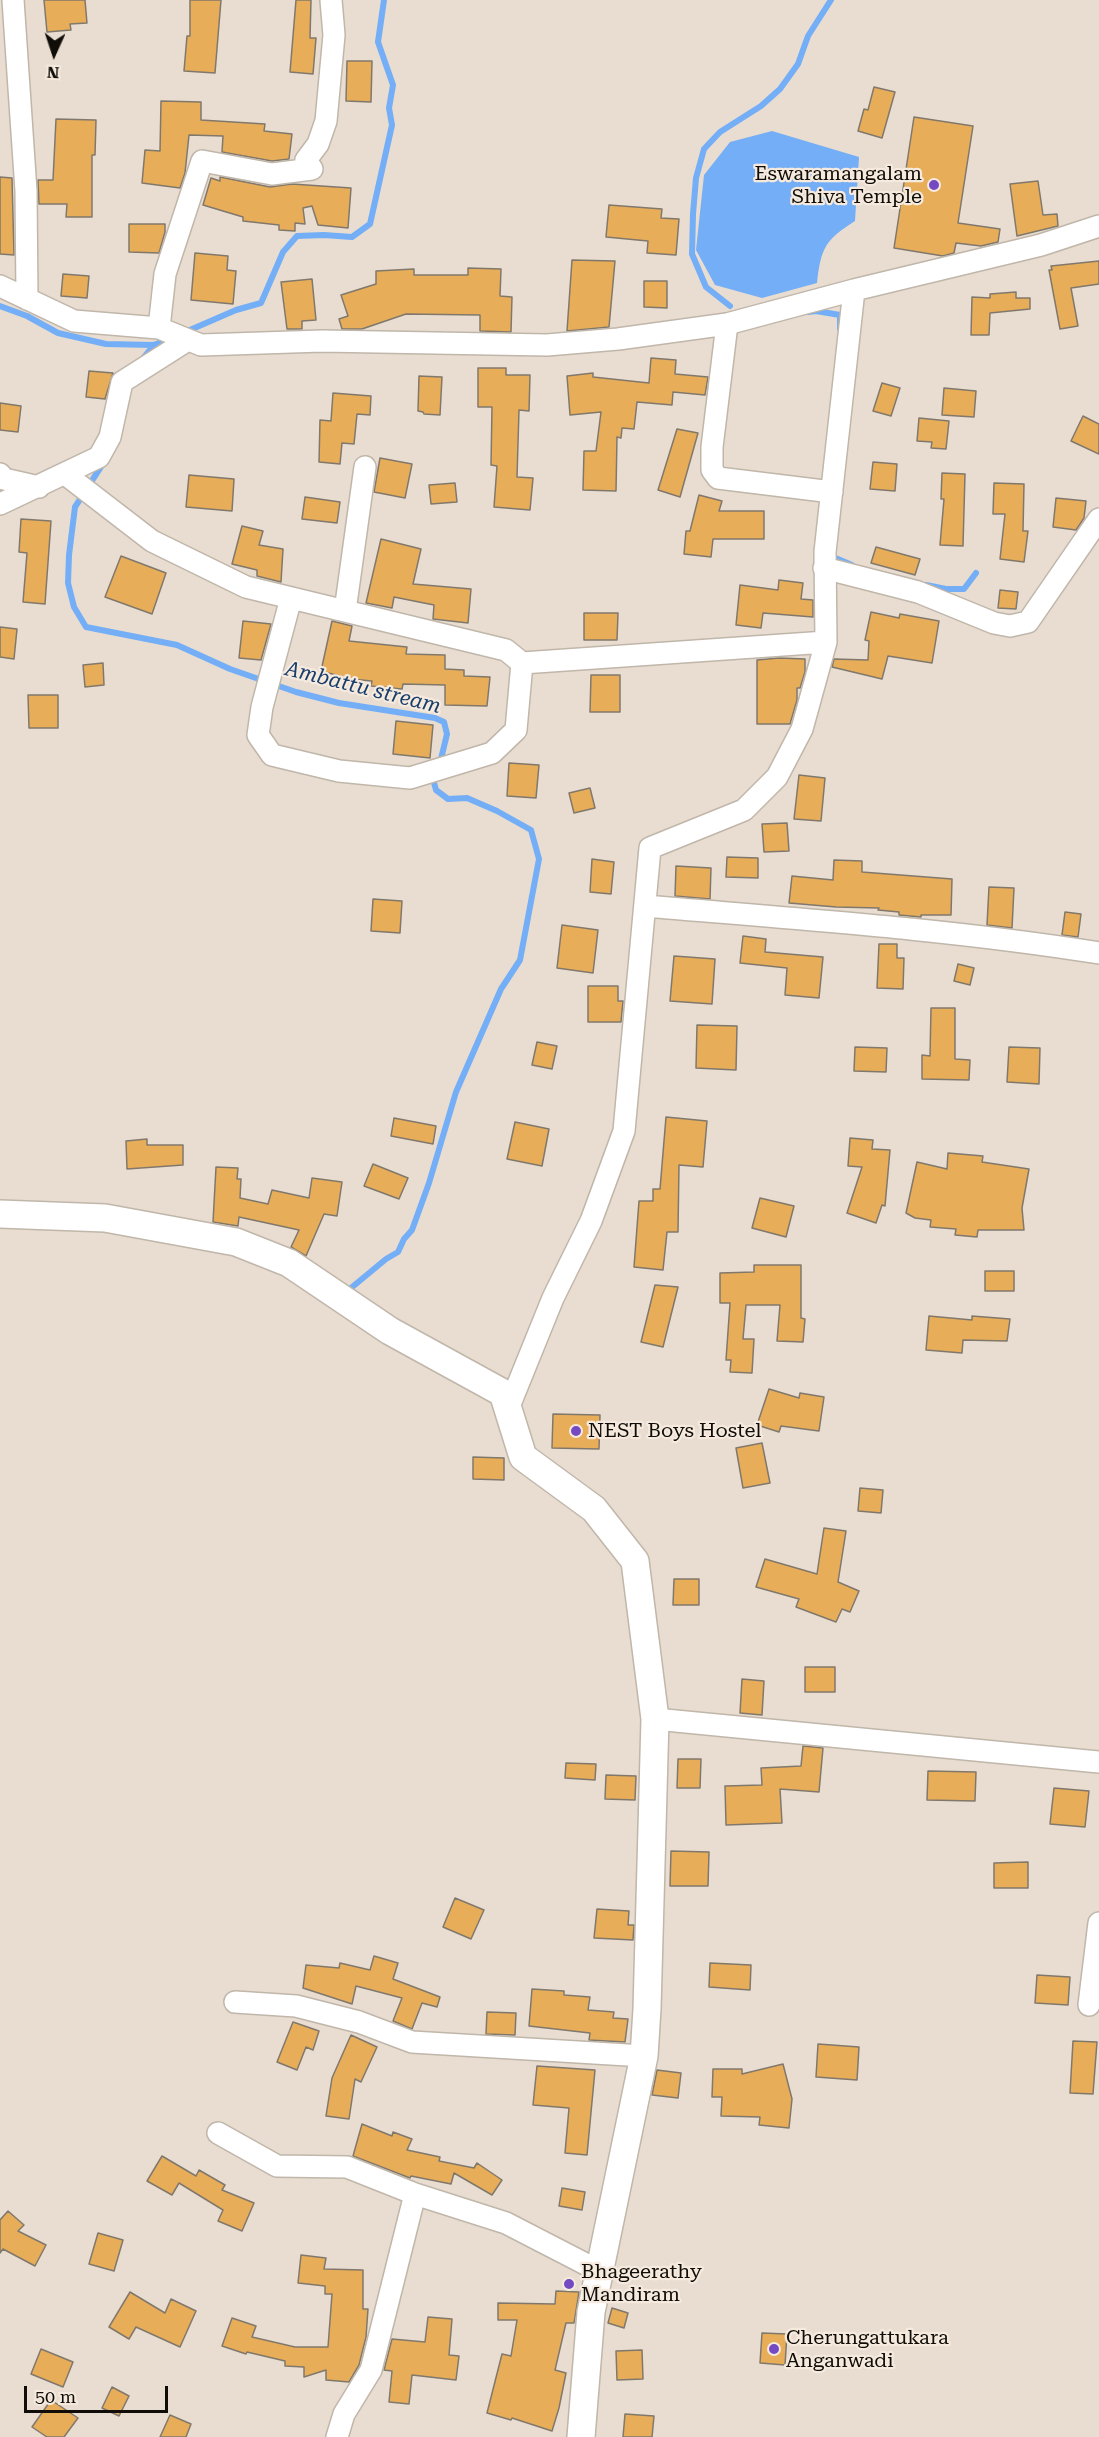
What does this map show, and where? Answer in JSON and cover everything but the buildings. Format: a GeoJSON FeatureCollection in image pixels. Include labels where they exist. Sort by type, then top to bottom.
{"type":"FeatureCollection","features":[{"type":"Feature","properties":{"kind":"street"},"geometry":{"type":"LineString","coordinates":[[13,0],[26,191],[27,299]]}},
{"type":"Feature","properties":{"kind":"street"},"geometry":{"type":"LineString","coordinates":[[161,328],[165,274],[202,161],[272,174],[312,169],[306,160],[318,144],[326,121],[334,34],[331,0]]}},
{"type":"Feature","properties":{"kind":"street"},"geometry":{"type":"LineString","coordinates":[[0,286],[74,321],[161,328],[201,345],[322,341],[547,345],[618,339],[727,324],[854,290],[1041,245],[1099,226]]}},
{"type":"Feature","properties":{"kind":"street"},"geometry":{"type":"LineString","coordinates":[[508,1409],[553,1298],[591,1221],[624,1131],[650,848],[744,810],[777,777],[802,729],[826,642],[824,568],[854,290]]}},
{"type":"Feature","properties":{"kind":"street"},"geometry":{"type":"LineString","coordinates":[[727,324],[712,447],[712,470],[718,478],[832,492]]}},
{"type":"Feature","properties":{"kind":"street"},"geometry":{"type":"LineString","coordinates":[[77,483],[99,457],[110,437],[122,382],[187,339]]}},
{"type":"Feature","properties":{"kind":"street"},"geometry":{"type":"LineString","coordinates":[[345,611],[365,467]]}},
{"type":"Feature","properties":{"kind":"street"},"geometry":{"type":"LineString","coordinates":[[0,474],[4,479],[39,487]]}},
{"type":"Feature","properties":{"kind":"street"},"geometry":{"type":"LineString","coordinates":[[0,504],[39,487],[77,483],[152,541],[246,587],[506,650],[522,663],[826,642]]}},
{"type":"Feature","properties":{"kind":"street"},"geometry":{"type":"LineString","coordinates":[[824,568],[918,592],[993,623],[1010,626],[1028,622],[1099,519]]}},
{"type":"Feature","properties":{"kind":"street"},"geometry":{"type":"LineString","coordinates":[[291,598],[265,694],[258,735],[272,755],[339,771],[410,778],[492,753],[516,730],[522,663]]}},
{"type":"Feature","properties":{"kind":"street"},"geometry":{"type":"LineString","coordinates":[[645,906],[1019,941],[1099,953]]}},
{"type":"Feature","properties":{"kind":"street"},"geometry":{"type":"LineString","coordinates":[[0,1214],[105,1218],[236,1242],[289,1263],[390,1331],[503,1393],[523,1457],[594,1509],[635,1561],[655,1719],[644,2056],[591,2312],[581,2437]]}},
{"type":"Feature","properties":{"kind":"street"},"geometry":{"type":"LineString","coordinates":[[655,1719],[1099,1762]]}},
{"type":"Feature","properties":{"kind":"street"},"geometry":{"type":"LineString","coordinates":[[1089,2005],[1099,1923]]}},
{"type":"Feature","properties":{"kind":"street"},"geometry":{"type":"LineString","coordinates":[[235,2002],[296,2006],[359,2022],[412,2042],[644,2056]]}},
{"type":"Feature","properties":{"kind":"street"},"geometry":{"type":"LineString","coordinates":[[218,2133],[277,2166],[347,2167],[415,2194],[506,2223],[600,2272]]}},
{"type":"Feature","properties":{"kind":"street"},"geometry":{"type":"LineString","coordinates":[[337,2437],[344,2414],[372,2370],[415,2194]]}},
{"type":"Feature","properties":{"kind":"water"},"geometry":{"type":"Polygon","coordinates":[[[772,131],[859,157],[855,221],[837,234],[826,246],[820,261],[817,283],[762,298],[715,285],[696,250],[704,175],[730,142],[772,131]]]}},
{"type":"Feature","properties":{"kind":"waterway","name":"Ambattu stream"},"geometry":{"type":"LineString","coordinates":[[183,333],[236,310],[261,303],[283,252],[297,236],[352,237],[370,224],[392,125],[389,108],[393,85],[378,42],[384,0]]}},
{"type":"Feature","properties":{"kind":"waterway"},"geometry":{"type":"LineString","coordinates":[[730,306],[706,287],[692,254],[696,178],[704,149],[720,132],[761,106],[780,89],[798,64],[808,36],[831,0]]}},
{"type":"Feature","properties":{"kind":"waterway","name":"Ambattu stream"},"geometry":{"type":"LineString","coordinates":[[0,306],[27,316],[58,333],[106,344],[154,345],[171,338]]}},
{"type":"Feature","properties":{"kind":"waterway"},"geometry":{"type":"LineString","coordinates":[[808,312],[840,315],[840,329]]}},
{"type":"Feature","properties":{"kind":"waterway","name":"Ambattu stream"},"geometry":{"type":"LineString","coordinates":[[141,361],[154,345]]}},
{"type":"Feature","properties":{"kind":"waterway","name":"Ambattu stream"},"geometry":{"type":"LineString","coordinates":[[104,462],[75,507],[69,555],[68,583],[74,607],[86,627],[177,645],[230,669],[296,692],[339,703],[435,718],[444,722],[447,734],[440,763]]}},
{"type":"Feature","properties":{"kind":"waterway"},"geometry":{"type":"LineString","coordinates":[[834,551],[833,557],[852,565]]}},
{"type":"Feature","properties":{"kind":"waterway"},"geometry":{"type":"LineString","coordinates":[[926,585],[946,589],[964,589],[976,573]]}},
{"type":"Feature","properties":{"kind":"waterway","name":"Ambattu stream"},"geometry":{"type":"LineString","coordinates":[[351,1288],[398,1252],[404,1239],[412,1230],[429,1183],[456,1092],[501,989],[520,960],[539,859],[531,830],[467,798],[448,799],[436,790],[433,779],[435,775]]}},
{"type":"Feature","properties":{"kind":"place","name":"Eswaramangalam Shiva Temple"},"geometry":{"type":"Point","coordinates":[934,185]}},
{"type":"Feature","properties":{"kind":"place","name":"NEST Boys Hostel"},"geometry":{"type":"Point","coordinates":[576,1431]}},
{"type":"Feature","properties":{"kind":"place","name":"Bhageerathy Mandiram"},"geometry":{"type":"Point","coordinates":[569,2284]}},
{"type":"Feature","properties":{"kind":"place","name":"Cherungattukara Anganwadi"},"geometry":{"type":"Point","coordinates":[774,2349]}}]}
